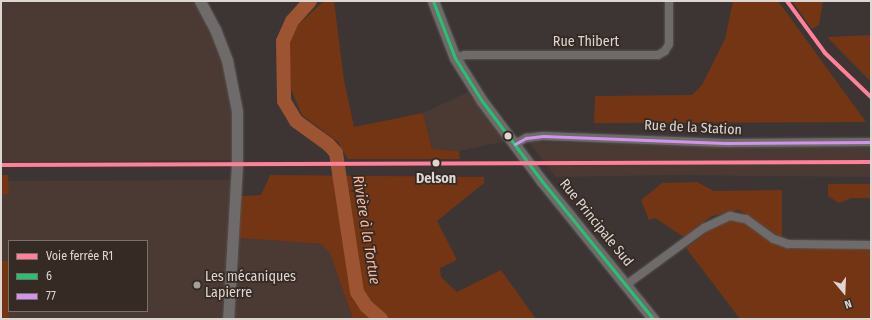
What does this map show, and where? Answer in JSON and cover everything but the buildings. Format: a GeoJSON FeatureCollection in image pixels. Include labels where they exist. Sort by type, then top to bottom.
{"type":"FeatureCollection","features":[{"type":"Feature","properties":{"kind":"street"},"geometry":{"type":"LineString","coordinates":[[200,1],[224,49],[232,78],[237,110],[237,165],[228,319]]}},
{"type":"Feature","properties":{"kind":"street","name":"Rue Principale Sud"},"geometry":{"type":"LineString","coordinates":[[433,1],[455,58],[482,101],[653,319]]}},
{"type":"Feature","properties":{"kind":"street","name":"Rue Thibert"},"geometry":{"type":"LineString","coordinates":[[455,58],[465,55],[658,55],[665,50],[669,44],[669,1]]}},
{"type":"Feature","properties":{"kind":"street","name":"Rue de la Station"},"geometry":{"type":"LineString","coordinates":[[515,144],[526,138],[543,136],[733,143],[871,142]]}},
{"type":"Feature","properties":{"kind":"street"},"geometry":{"type":"LineString","coordinates":[[626,285],[704,228],[730,216],[746,219],[774,239],[784,243],[871,245]]}},
{"type":"Feature","properties":{"kind":"shaded area"},"geometry":{"type":"Polygon","coordinates":[[[1,1],[196,1],[222,58],[233,103],[233,160],[1,162],[1,1]]]}},
{"type":"Feature","properties":{"kind":"shaded area"},"geometry":{"type":"Polygon","coordinates":[[[324,1],[334,1],[344,80],[354,127],[423,113],[432,149],[459,151],[460,159],[348,159],[338,142],[302,115],[291,89],[289,46],[291,35],[298,25],[324,1]]]}},
{"type":"Feature","properties":{"kind":"shaded area"},"geometry":{"type":"Polygon","coordinates":[[[733,1],[778,1],[866,122],[594,123],[595,96],[692,95],[702,85],[725,39],[733,1]]]}},
{"type":"Feature","properties":{"kind":"shaded area"},"geometry":{"type":"Polygon","coordinates":[[[792,1],[823,1],[819,25],[812,29],[792,1]]]}},
{"type":"Feature","properties":{"kind":"shaded area"},"geometry":{"type":"Polygon","coordinates":[[[871,35],[871,82],[827,37],[871,35]]]}},
{"type":"Feature","properties":{"kind":"shaded area"},"geometry":{"type":"Polygon","coordinates":[[[468,92],[506,141],[459,151],[432,149],[423,113],[468,92]]]}},
{"type":"Feature","properties":{"kind":"shaded area"},"geometry":{"type":"Polygon","coordinates":[[[529,142],[694,146],[871,146],[871,177],[674,175],[556,177],[529,142]]]}},
{"type":"Feature","properties":{"kind":"shaded area"},"geometry":{"type":"Polygon","coordinates":[[[1,175],[8,175],[9,194],[1,194],[1,175]]]}},
{"type":"Feature","properties":{"kind":"shaded area"},"geometry":{"type":"Polygon","coordinates":[[[270,175],[484,177],[484,183],[437,221],[457,260],[440,268],[441,277],[457,292],[501,270],[536,319],[353,319],[330,253],[321,244],[239,238],[241,196],[261,195],[270,175]]]}},
{"type":"Feature","properties":{"kind":"shaded area"},"geometry":{"type":"Polygon","coordinates":[[[231,180],[222,319],[9,319],[9,312],[148,312],[148,240],[8,240],[8,261],[1,261],[1,194],[9,194],[8,181],[231,180]]]}},
{"type":"Feature","properties":{"kind":"shaded area"},"geometry":{"type":"Polygon","coordinates":[[[697,182],[714,191],[782,190],[782,238],[739,210],[712,216],[684,237],[655,218],[649,220],[641,200],[662,183],[697,182]]]}},
{"type":"Feature","properties":{"kind":"shaded area"},"geometry":{"type":"Polygon","coordinates":[[[828,184],[871,184],[871,198],[852,198],[839,203],[828,196],[828,184]]]}},
{"type":"Feature","properties":{"kind":"shaded area"},"geometry":{"type":"Polygon","coordinates":[[[729,220],[741,221],[768,240],[791,249],[871,247],[871,319],[740,319],[686,248],[718,224],[729,220]]]}},
{"type":"Feature","properties":{"kind":"shaded area"},"geometry":{"type":"Polygon","coordinates":[[[239,238],[321,244],[330,253],[353,319],[234,319],[239,238]]]}},
{"type":"Feature","properties":{"kind":"shaded area"},"geometry":{"type":"Polygon","coordinates":[[[1,261],[8,261],[9,319],[1,319],[1,261]]]}},
{"type":"Feature","properties":{"kind":"waterway","name":"Rivière à la Tortue"},"geometry":{"type":"LineString","coordinates":[[310,1],[292,21],[283,41],[284,101],[296,121],[328,144],[336,153],[357,292],[366,306],[381,319]]}},
{"type":"Feature","properties":{"kind":"railway"},"geometry":{"type":"LineString","coordinates":[[787,1],[825,53],[871,97]]}},
{"type":"Feature","properties":{"kind":"rail line","name":"R1"},"geometry":{"type":"LineString","coordinates":[[787,1],[825,53],[871,97]]}},
{"type":"Feature","properties":{"kind":"rail line","name":"R1"},"geometry":{"type":"LineString","coordinates":[[1,165],[871,162]]}},
{"type":"Feature","properties":{"kind":"transit line","name":"6"},"geometry":{"type":"LineString","coordinates":[[433,1],[455,58],[482,101],[541,180],[653,319]]}},
{"type":"Feature","properties":{"kind":"transit line","name":"77"},"geometry":{"type":"LineString","coordinates":[[515,144],[526,138],[543,136],[725,143],[871,142]]}},
{"type":"Feature","properties":{"kind":"place","name":"Delson"},"geometry":{"type":"Point","coordinates":[436,163]}},
{"type":"Feature","properties":{"kind":"place","name":"Les mécaniques Lapierre"},"geometry":{"type":"Point","coordinates":[197,285]}}]}
